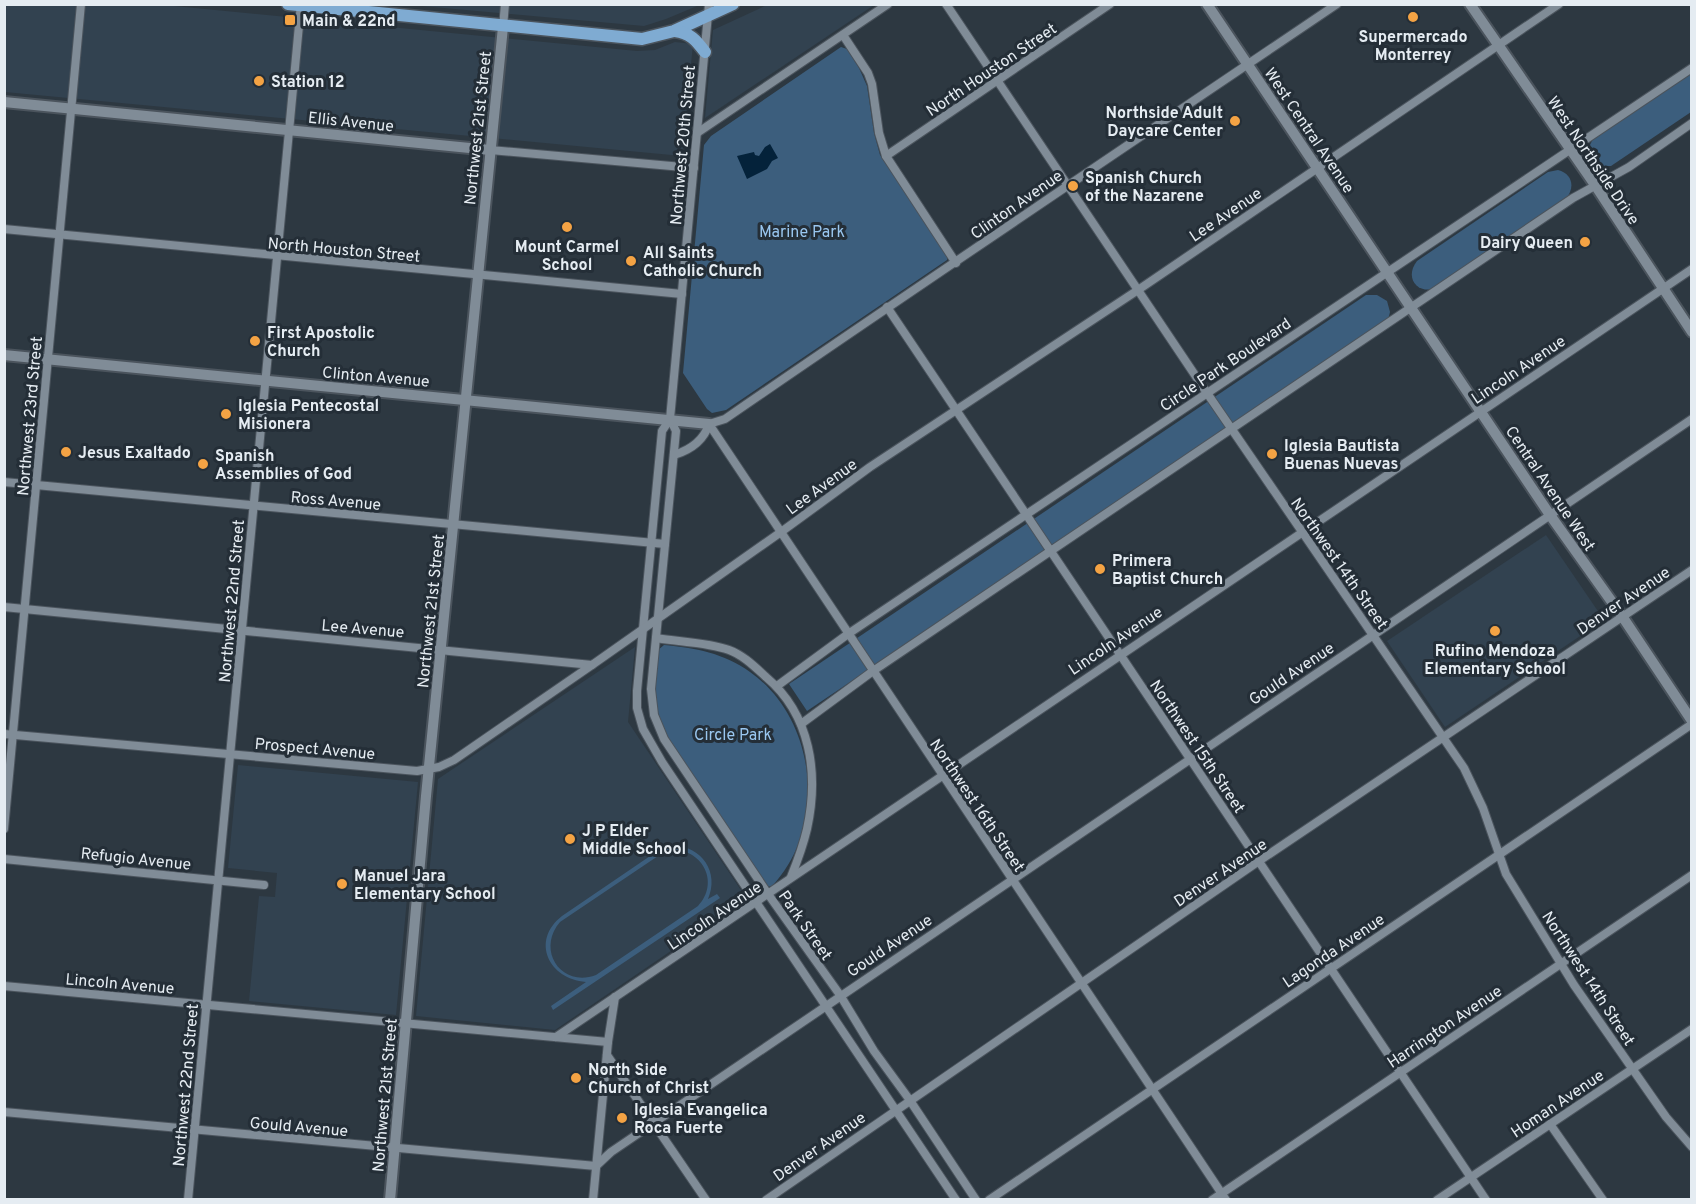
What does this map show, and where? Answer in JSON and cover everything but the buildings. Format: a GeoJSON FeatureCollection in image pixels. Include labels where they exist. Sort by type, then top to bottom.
{"type":"FeatureCollection","features":[{"type":"Feature","properties":{"kind":"main road"},"geometry":{"type":"LineString","coordinates":[[296,5],[642,39],[674,31],[708,11],[733,4]]}},
{"type":"Feature","properties":{"kind":"main road"},"geometry":{"type":"LineString","coordinates":[[674,31],[686,32],[705,51]]}},
{"type":"Feature","properties":{"kind":"street","name":"Northwest 23rd Street"},"geometry":{"type":"LineString","coordinates":[[4,829],[81,4]]}},
{"type":"Feature","properties":{"kind":"street"},"geometry":{"type":"LineString","coordinates":[[503,27],[505,4]]}},
{"type":"Feature","properties":{"kind":"street"},"geometry":{"type":"LineString","coordinates":[[697,133],[888,4]]}},
{"type":"Feature","properties":{"kind":"street","name":"Northwest 14th Street"},"geometry":{"type":"LineString","coordinates":[[946,4],[1301,532],[1464,768],[1480,802],[1506,874],[1561,964],[1632,1069],[1666,1117],[1692,1147]]}},
{"type":"Feature","properties":{"kind":"street","name":"North Houston Street"},"geometry":{"type":"LineString","coordinates":[[886,156],[1110,4]]}},
{"type":"Feature","properties":{"kind":"street","name":"West Central Avenue"},"geometry":{"type":"LineString","coordinates":[[1207,4],[1387,272]]}},
{"type":"Feature","properties":{"kind":"street","name":"Clinton Avenue"},"geometry":{"type":"LineString","coordinates":[[4,355],[709,424],[725,419],[1337,4]]}},
{"type":"Feature","properties":{"kind":"street","name":"West Northside Drive"},"geometry":{"type":"LineString","coordinates":[[1470,4],[1595,185],[1692,332]]}},
{"type":"Feature","properties":{"kind":"street","name":"Lee Avenue"},"geometry":{"type":"LineString","coordinates":[[4,607],[592,664],[870,467],[1138,290],[1499,47],[1559,4]]}},
{"type":"Feature","properties":{"kind":"street","name":"Northwest 22nd Street"},"geometry":{"type":"LineString","coordinates":[[188,1200],[289,130],[296,5]]}},
{"type":"Feature","properties":{"kind":"street","name":"Northwest 20th Street"},"geometry":{"type":"LineString","coordinates":[[642,630],[662,431],[669,419],[708,11]]}},
{"type":"Feature","properties":{"kind":"street","name":"Northwest 21st Street"},"geometry":{"type":"LineString","coordinates":[[390,1200],[429,769],[503,27]]}},
{"type":"Feature","properties":{"kind":"street"},"geometry":{"type":"LineString","coordinates":[[843,35],[868,73],[872,84],[879,133],[886,156],[956,263]]}},
{"type":"Feature","properties":{"kind":"street","name":"Circle Park Boulevard"},"geometry":{"type":"LineString","coordinates":[[777,686],[848,634],[1692,68]]}},
{"type":"Feature","properties":{"kind":"street","name":"Ellis Avenue"},"geometry":{"type":"LineString","coordinates":[[4,102],[694,168]]}},
{"type":"Feature","properties":{"kind":"street"},"geometry":{"type":"LineString","coordinates":[[801,724],[873,671],[1595,185],[1629,167],[1692,123]]}},
{"type":"Feature","properties":{"kind":"street","name":"North Houston Street"},"geometry":{"type":"LineString","coordinates":[[4,229],[682,294]]}},
{"type":"Feature","properties":{"kind":"street","name":"Lincoln Avenue"},"geometry":{"type":"LineString","coordinates":[[555,1037],[942,776],[1119,653],[1692,269]]}},
{"type":"Feature","properties":{"kind":"street","name":"Central Avenue West"},"geometry":{"type":"LineString","coordinates":[[1387,272],[1692,722]]}},
{"type":"Feature","properties":{"kind":"street","name":"Northwest 15th Street"},"geometry":{"type":"LineString","coordinates":[[887,307],[1486,1200]]}},
{"type":"Feature","properties":{"kind":"street","name":"Gould Avenue"},"geometry":{"type":"LineString","coordinates":[[4,1112],[596,1166],[611,1152],[825,1004],[1692,418]]}},
{"type":"Feature","properties":{"kind":"street","name":"Northwest 20th Street"},"geometry":{"type":"LineString","coordinates":[[658,617],[676,432],[669,419]]}},
{"type":"Feature","properties":{"kind":"street","name":"Clinton Avenue"},"geometry":{"type":"LineString","coordinates":[[674,455],[683,452],[702,439],[709,424]]}},
{"type":"Feature","properties":{"kind":"street","name":"Northwest 16th Street"},"geometry":{"type":"LineString","coordinates":[[709,424],[1224,1196]]}},
{"type":"Feature","properties":{"kind":"street","name":"Ross Avenue"},"geometry":{"type":"LineString","coordinates":[[4,482],[665,544]]}},
{"type":"Feature","properties":{"kind":"street","name":"Denver Avenue"},"geometry":{"type":"LineString","coordinates":[[766,1200],[1259,861],[1692,570]]}},
{"type":"Feature","properties":{"kind":"street","name":"Park Street"},"geometry":{"type":"LineString","coordinates":[[658,617],[651,689],[657,727],[768,894],[840,995],[874,1051],[976,1200]]}},
{"type":"Feature","properties":{"kind":"street","name":"Park Street"},"geometry":{"type":"LineString","coordinates":[[642,630],[637,691],[637,708],[642,729],[956,1200]]}},
{"type":"Feature","properties":{"kind":"street"},"geometry":{"type":"LineString","coordinates":[[656,638],[731,651],[777,686],[794,709],[810,752],[811,802],[805,838],[790,878]]}},
{"type":"Feature","properties":{"kind":"street","name":"Prospect Avenue"},"geometry":{"type":"LineString","coordinates":[[4,734],[417,771],[454,760],[592,664]]}},
{"type":"Feature","properties":{"kind":"street","name":"Lagonda Avenue"},"geometry":{"type":"LineString","coordinates":[[989,1200],[1692,722]]}},
{"type":"Feature","properties":{"kind":"street","name":"Refugio Avenue"},"geometry":{"type":"LineString","coordinates":[[4,859],[264,885]]}},
{"type":"Feature","properties":{"kind":"street","name":"Harrington Avenue"},"geometry":{"type":"LineString","coordinates":[[1212,1200],[1224,1196],[1401,1072],[1692,875]]}},
{"type":"Feature","properties":{"kind":"street","name":"Lincoln Avenue"},"geometry":{"type":"LineString","coordinates":[[4,986],[608,1042]]}},
{"type":"Feature","properties":{"kind":"street"},"geometry":{"type":"LineString","coordinates":[[593,1200],[608,1042],[615,997]]}},
{"type":"Feature","properties":{"kind":"street","name":"Homan Avenue"},"geometry":{"type":"LineString","coordinates":[[1437,1200],[1692,1029]]}},
{"type":"Feature","properties":{"kind":"street"},"geometry":{"type":"LineString","coordinates":[[607,1055],[706,1200]]}},
{"type":"Feature","properties":{"kind":"street"},"geometry":{"type":"LineString","coordinates":[[1550,1124],[1603,1200]]}},
{"type":"Feature","properties":{"kind":"shaded area"},"geometry":{"type":"Polygon","coordinates":[[[4,5],[164,5],[637,51],[655,50],[675,42],[693,44],[682,156],[5,92],[4,5]]]}},
{"type":"Feature","properties":{"kind":"shaded area"},"geometry":{"type":"Polygon","coordinates":[[[411,5],[697,5],[697,6],[644,26],[411,5]]]}},
{"type":"Feature","properties":{"kind":"shaded area"},"geometry":{"type":"Polygon","coordinates":[[[767,5],[874,5],[705,118],[713,30],[767,5]]]}},
{"type":"Feature","properties":{"kind":"shaded area"},"geometry":{"type":"Polygon","coordinates":[[[770,144],[778,158],[772,161],[767,169],[747,179],[737,156],[754,152],[759,156],[770,144]]]}},
{"type":"Feature","properties":{"kind":"shaded area","name":"Rufino Mendoza Elementary School"},"geometry":{"type":"Polygon","coordinates":[[[1546,535],[1604,620],[1445,727],[1387,641],[1546,535]]]}},
{"type":"Feature","properties":{"kind":"shaded area","name":"J P Elder Middle School"},"geometry":{"type":"Polygon","coordinates":[[[635,647],[628,722],[747,899],[555,1030],[416,1016],[438,779],[635,647]]]}},
{"type":"Feature","properties":{"kind":"shaded area","name":"Manuel Jara Elementary School"},"geometry":{"type":"Polygon","coordinates":[[[238,765],[418,782],[396,1015],[249,1001],[259,896],[275,897],[277,873],[228,868],[238,765]]]}},
{"type":"Feature","properties":{"kind":"green space","name":"Marine Park"},"geometry":{"type":"Polygon","coordinates":[[[841,47],[847,49],[867,86],[874,133],[880,155],[947,256],[947,260],[726,410],[712,413],[683,373],[704,145],[711,136],[841,47]]]}},
{"type":"Feature","properties":{"kind":"green space"},"geometry":{"type":"Polygon","coordinates":[[[1691,72],[1691,112],[1611,166],[1601,166],[1591,160],[1588,149],[1593,139],[1691,72]]]}},
{"type":"Feature","properties":{"kind":"green space"},"geometry":{"type":"Polygon","coordinates":[[[1558,170],[1567,175],[1571,182],[1571,190],[1566,199],[1434,289],[1427,290],[1417,286],[1412,278],[1412,272],[1417,261],[1548,172],[1558,170]]]}},
{"type":"Feature","properties":{"kind":"green space"},"geometry":{"type":"Polygon","coordinates":[[[1366,295],[1377,295],[1387,301],[1390,312],[1388,320],[807,711],[789,684],[1366,295]]]}},
{"type":"Feature","properties":{"kind":"green space","name":"Circle Park"},"geometry":{"type":"Polygon","coordinates":[[[664,645],[709,652],[730,660],[750,672],[772,692],[790,717],[801,745],[807,774],[807,805],[802,834],[790,862],[772,886],[767,887],[665,737],[656,714],[654,695],[658,650],[664,645]]]}},
{"type":"Feature","properties":{"kind":"green space"},"geometry":{"type":"Polygon","coordinates":[[[672,846],[692,850],[699,855],[710,870],[712,879],[708,899],[717,894],[720,898],[553,1010],[551,1006],[586,982],[562,974],[548,957],[547,936],[552,926],[562,916],[656,852],[672,846]],[[672,850],[658,856],[560,922],[553,933],[551,944],[556,964],[572,976],[583,978],[596,975],[698,906],[708,887],[708,878],[700,861],[683,851],[672,850]]]}},
{"type":"Feature","properties":{"kind":"place","name":"Supermercado Monterrey"},"geometry":{"type":"Point","coordinates":[1413,17]}},
{"type":"Feature","properties":{"kind":"place","name":"Main & 22nd"},"geometry":{"type":"Point","coordinates":[290,20]}},
{"type":"Feature","properties":{"kind":"place","name":"Station 12"},"geometry":{"type":"Point","coordinates":[259,81]}},
{"type":"Feature","properties":{"kind":"place","name":"Northside Adult Daycare Center"},"geometry":{"type":"Point","coordinates":[1235,121]}},
{"type":"Feature","properties":{"kind":"place","name":"Spanish Church of the Nazarene"},"geometry":{"type":"Point","coordinates":[1073,186]}},
{"type":"Feature","properties":{"kind":"place","name":"Mount Carmel School"},"geometry":{"type":"Point","coordinates":[567,227]}},
{"type":"Feature","properties":{"kind":"place","name":"Dairy Queen"},"geometry":{"type":"Point","coordinates":[1585,242]}},
{"type":"Feature","properties":{"kind":"place","name":"All Saints Catholic Church"},"geometry":{"type":"Point","coordinates":[631,261]}},
{"type":"Feature","properties":{"kind":"place","name":"First Apostolic Church"},"geometry":{"type":"Point","coordinates":[255,341]}},
{"type":"Feature","properties":{"kind":"place","name":"Iglesia Pentecostal Misionera"},"geometry":{"type":"Point","coordinates":[226,414]}},
{"type":"Feature","properties":{"kind":"place","name":"Jesus Exaltado"},"geometry":{"type":"Point","coordinates":[66,452]}},
{"type":"Feature","properties":{"kind":"place","name":"Iglesia Bautista Buenas Nuevas"},"geometry":{"type":"Point","coordinates":[1272,454]}},
{"type":"Feature","properties":{"kind":"place","name":"Spanish Assemblies of God"},"geometry":{"type":"Point","coordinates":[203,464]}},
{"type":"Feature","properties":{"kind":"place","name":"Primera Baptist Church"},"geometry":{"type":"Point","coordinates":[1100,569]}},
{"type":"Feature","properties":{"kind":"place","name":"Rufino Mendoza Elementary School"},"geometry":{"type":"Point","coordinates":[1495,631]}},
{"type":"Feature","properties":{"kind":"place","name":"J P Elder Middle School"},"geometry":{"type":"Point","coordinates":[570,839]}},
{"type":"Feature","properties":{"kind":"place","name":"Manuel Jara Elementary School"},"geometry":{"type":"Point","coordinates":[342,884]}},
{"type":"Feature","properties":{"kind":"place","name":"North Side Church of Christ"},"geometry":{"type":"Point","coordinates":[576,1078]}},
{"type":"Feature","properties":{"kind":"place","name":"Iglesia Evangelica Roca Fuerte"},"geometry":{"type":"Point","coordinates":[622,1118]}}]}
